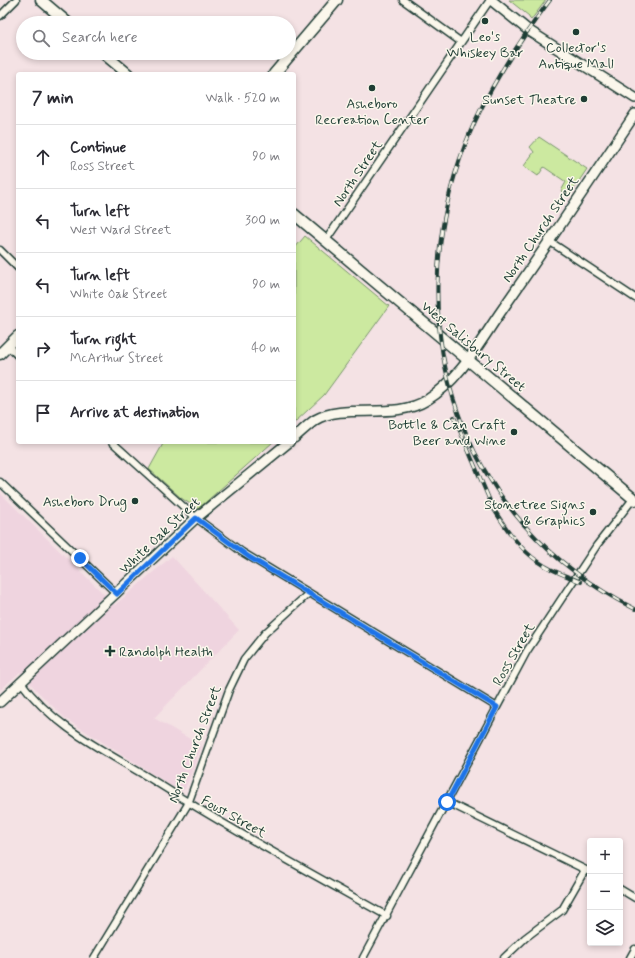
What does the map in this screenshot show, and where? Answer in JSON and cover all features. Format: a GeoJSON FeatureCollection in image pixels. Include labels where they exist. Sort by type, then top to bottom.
{"type":"FeatureCollection","features":[{"type":"Feature","properties":{"kind":"main road"},"geometry":{"type":"LineString","coordinates":[[41,0],[60,16]]}},
{"type":"Feature","properties":{"kind":"main road"},"geometry":{"type":"LineString","coordinates":[[296,48],[337,0]]}},
{"type":"Feature","properties":{"kind":"main road"},"geometry":{"type":"LineString","coordinates":[[112,60],[126,72]]}},
{"type":"Feature","properties":{"kind":"main road"},"geometry":{"type":"LineString","coordinates":[[276,72],[286,60]]}},
{"type":"Feature","properties":{"kind":"main road","name":"West Salisbury Street"},"geometry":{"type":"LineString","coordinates":[[296,216],[634,500]]}},
{"type":"Feature","properties":{"kind":"main road"},"geometry":{"type":"LineString","coordinates":[[0,354],[16,338]]}},
{"type":"Feature","properties":{"kind":"street"},"geometry":{"type":"LineString","coordinates":[[0,16],[16,0]]}},
{"type":"Feature","properties":{"kind":"street"},"geometry":{"type":"LineString","coordinates":[[403,0],[461,42]]}},
{"type":"Feature","properties":{"kind":"street"},"geometry":{"type":"LineString","coordinates":[[490,0],[528,30],[635,98]]}},
{"type":"Feature","properties":{"kind":"street","name":"North Street"},"geometry":{"type":"LineString","coordinates":[[326,240],[490,0]]}},
{"type":"Feature","properties":{"kind":"street","name":"North Church Street"},"geometry":{"type":"LineString","coordinates":[[468,359],[635,114]]}},
{"type":"Feature","properties":{"kind":"street"},"geometry":{"type":"LineString","coordinates":[[549,241],[635,298]]}},
{"type":"Feature","properties":{"kind":"street"},"geometry":{"type":"LineString","coordinates":[[0,250],[16,266]]}},
{"type":"Feature","properties":{"kind":"street"},"geometry":{"type":"LineString","coordinates":[[8,346],[16,354]]}},
{"type":"Feature","properties":{"kind":"street"},"geometry":{"type":"LineString","coordinates":[[296,436],[315,420],[335,414],[411,408],[427,400],[448,383],[468,359]]}},
{"type":"Feature","properties":{"kind":"street"},"geometry":{"type":"LineString","coordinates":[[114,444],[196,518],[242,552],[497,707]]}},
{"type":"Feature","properties":{"kind":"street","name":"White Oak Street"},"geometry":{"type":"LineString","coordinates":[[0,702],[117,594],[196,518],[287,444]]}},
{"type":"Feature","properties":{"kind":"street"},"geometry":{"type":"LineString","coordinates":[[0,482],[117,594]]}},
{"type":"Feature","properties":{"kind":"street","name":"Ross Street"},"geometry":{"type":"LineString","coordinates":[[363,958],[387,916],[497,707],[540,630],[596,545],[634,500]]}},
{"type":"Feature","properties":{"kind":"street","name":"North Church Street"},"geometry":{"type":"LineString","coordinates":[[94,958],[188,804],[229,690],[244,659],[265,633],[309,593]]}},
{"type":"Feature","properties":{"kind":"street","name":"Foust Street"},"geometry":{"type":"LineString","coordinates":[[21,682],[30,694],[68,729],[188,804],[387,916]]}},
{"type":"Feature","properties":{"kind":"street"},"geometry":{"type":"LineString","coordinates":[[447,802],[587,871],[562,910],[525,938],[504,958]]}},
{"type":"Feature","properties":{"kind":"street"},"geometry":{"type":"LineString","coordinates":[[623,891],[635,898]]}},
{"type":"Feature","properties":{"kind":"street"},"geometry":{"type":"LineString","coordinates":[[630,958],[635,949]]}},
{"type":"Feature","properties":{"kind":"shaded area","name":"Randolph Health"},"geometry":{"type":"Polygon","coordinates":[[[0,493],[115,605],[172,556],[239,630],[154,718],[202,746],[185,789],[180,791],[66,719],[20,672],[0,690],[0,493]]]}},
{"type":"Feature","properties":{"kind":"green space"},"geometry":{"type":"Polygon","coordinates":[[[509,0],[546,0],[531,20],[529,16],[509,0]]]}},
{"type":"Feature","properties":{"kind":"green space"},"geometry":{"type":"Polygon","coordinates":[[[539,137],[587,169],[569,196],[561,191],[566,182],[544,167],[538,176],[524,166],[534,152],[530,147],[539,137]]]}},
{"type":"Feature","properties":{"kind":"green space"},"geometry":{"type":"Polygon","coordinates":[[[305,236],[389,306],[324,395],[296,421],[296,247],[305,236]]]}},
{"type":"Feature","properties":{"kind":"green space"},"geometry":{"type":"Polygon","coordinates":[[[163,444],[271,444],[198,509],[181,498],[149,469],[163,444]]]}},
{"type":"Feature","properties":{"kind":"railway"},"geometry":{"type":"LineString","coordinates":[[550,0],[514,52],[492,88],[465,145],[445,213],[438,281],[442,348],[458,412],[485,471],[524,525],[574,571],[635,609]]}},
{"type":"Feature","properties":{"kind":"railway"},"geometry":{"type":"LineString","coordinates":[[454,417],[493,508],[513,538],[525,551],[544,565],[581,582]]}},
{"type":"Feature","properties":{"kind":"place","name":"Leo's Whiskey Bar"},"geometry":{"type":"Point","coordinates":[485,21]}},
{"type":"Feature","properties":{"kind":"place","name":"Collector's Antique Mall"},"geometry":{"type":"Point","coordinates":[576,32]}},
{"type":"Feature","properties":{"kind":"place","name":"Asheboro Recreation Center"},"geometry":{"type":"Point","coordinates":[372,88]}},
{"type":"Feature","properties":{"kind":"place","name":"Sunset Theatre"},"geometry":{"type":"Point","coordinates":[584,99]}},
{"type":"Feature","properties":{"kind":"place","name":"Bottle & Can Craft Beer and Wine"},"geometry":{"type":"Point","coordinates":[514,432]}},
{"type":"Feature","properties":{"kind":"place","name":"Asheboro Drug"},"geometry":{"type":"Point","coordinates":[135,501]}},
{"type":"Feature","properties":{"kind":"place","name":"Stonetree Signs & Graphics"},"geometry":{"type":"Point","coordinates":[593,512]}},
{"type":"Feature","properties":{"kind":"place","name":"Randolph Health"},"geometry":{"type":"Point","coordinates":[110,651]}},
{"type":"Feature","properties":{"kind":"route"},"geometry":{"type":"LineString","coordinates":[[80,558],[117,594],[196,518],[249,557],[295,586],[497,707],[447,802]]}}]}
